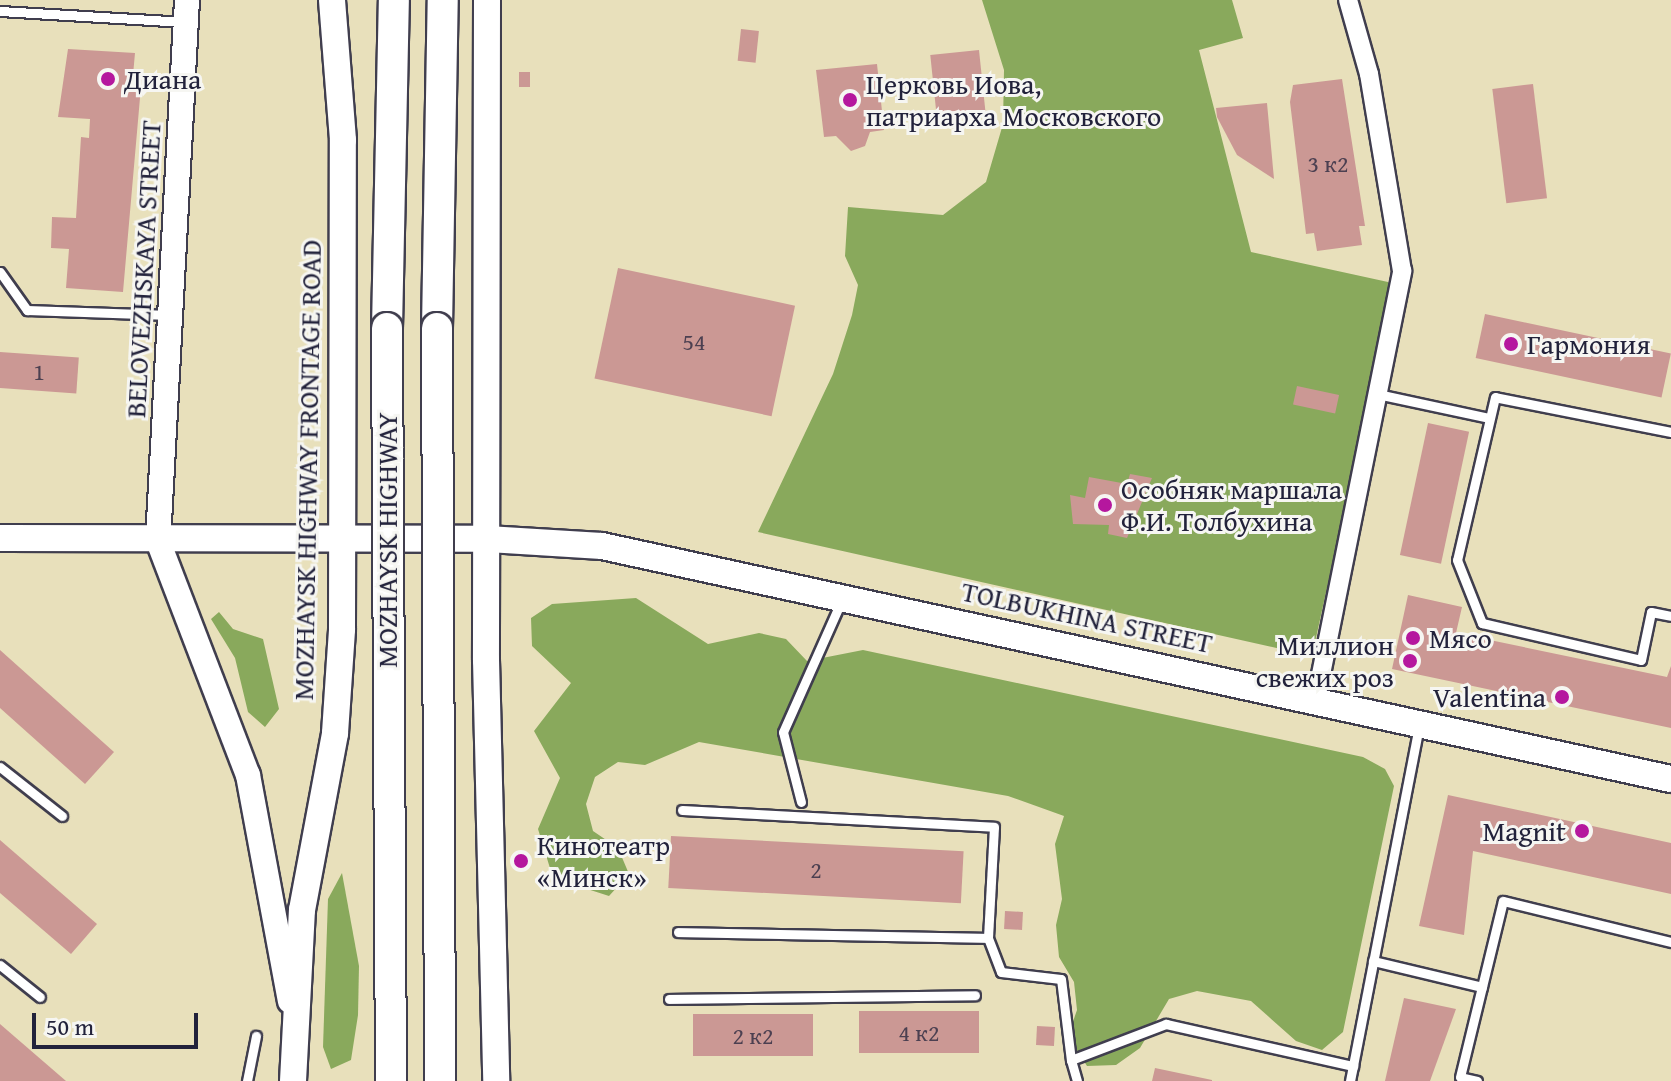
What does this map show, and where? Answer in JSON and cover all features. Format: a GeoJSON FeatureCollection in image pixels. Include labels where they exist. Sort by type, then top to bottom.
{"type":"FeatureCollection","features":[{"type":"Feature","properties":{"kind":"main road","name":"MOZHAYSK HIGHWAY FRONTAGE ROAD"},"geometry":{"type":"LineString","coordinates":[[293,1081],[293,1019],[304,896],[335,733],[343,538],[343,140],[332,0]]}},
{"type":"Feature","properties":{"kind":"main road"},"geometry":{"type":"LineString","coordinates":[[343,140],[350,0]]}},
{"type":"Feature","properties":{"kind":"main road","name":"MOZHAYSK HIGHWAY"},"geometry":{"type":"LineString","coordinates":[[391,1081],[387,328],[394,0]]}},
{"type":"Feature","properties":{"kind":"main road","name":"MOZHAYSK HIGHWAY"},"geometry":{"type":"LineString","coordinates":[[440,1081],[437,328],[443,0]]}},
{"type":"Feature","properties":{"kind":"main road"},"geometry":{"type":"LineString","coordinates":[[490,4],[488,539],[496,1081]]}},
{"type":"Feature","properties":{"kind":"main road","name":"TOLBUKHINA STREET"},"geometry":{"type":"LineString","coordinates":[[0,538],[158,541],[488,539],[602,546],[1316,699],[1671,779]]}},
{"type":"Feature","properties":{"kind":"street"},"geometry":{"type":"LineString","coordinates":[[1316,699],[1382,395],[1402,271],[1369,74],[1348,0]]}},
{"type":"Feature","properties":{"kind":"street","name":"BELOVEZHSKAYA STREET"},"geometry":{"type":"LineString","coordinates":[[158,541],[187,11]]}},
{"type":"Feature","properties":{"kind":"street"},"geometry":{"type":"LineString","coordinates":[[158,541],[248,775],[293,1019]]}},
{"type":"Feature","properties":{"kind":"lane"},"geometry":{"type":"LineString","coordinates":[[0,11],[187,11]]}},
{"type":"Feature","properties":{"kind":"lane"},"geometry":{"type":"LineString","coordinates":[[0,272],[27,310],[170,315]]}},
{"type":"Feature","properties":{"kind":"lane"},"geometry":{"type":"LineString","coordinates":[[1382,395],[1489,418]]}},
{"type":"Feature","properties":{"kind":"lane"},"geometry":{"type":"LineString","coordinates":[[1671,432],[1495,397],[1457,560],[1482,623],[1641,660],[1651,612],[1671,616]]}},
{"type":"Feature","properties":{"kind":"lane"},"geometry":{"type":"LineString","coordinates":[[801,802],[783,732],[843,599]]}},
{"type":"Feature","properties":{"kind":"lane"},"geometry":{"type":"LineString","coordinates":[[1350,1081],[1420,723]]}},
{"type":"Feature","properties":{"kind":"lane"},"geometry":{"type":"LineString","coordinates":[[0,767],[62,816]]}},
{"type":"Feature","properties":{"kind":"lane"},"geometry":{"type":"LineString","coordinates":[[682,810],[994,827],[988,938],[1001,972],[1061,979],[1071,1060],[1077,1081]]}},
{"type":"Feature","properties":{"kind":"lane"},"geometry":{"type":"LineString","coordinates":[[1477,1081],[1460,1077],[1503,901],[1671,942]]}},
{"type":"Feature","properties":{"kind":"lane"},"geometry":{"type":"LineString","coordinates":[[678,932],[988,938]]}},
{"type":"Feature","properties":{"kind":"lane"},"geometry":{"type":"LineString","coordinates":[[1373,961],[1482,987]]}},
{"type":"Feature","properties":{"kind":"lane"},"geometry":{"type":"LineString","coordinates":[[0,965],[40,997]]}},
{"type":"Feature","properties":{"kind":"lane"},"geometry":{"type":"LineString","coordinates":[[669,999],[975,995]]}},
{"type":"Feature","properties":{"kind":"lane"},"geometry":{"type":"LineString","coordinates":[[1071,1060],[1166,1024],[1353,1066]]}},
{"type":"Feature","properties":{"kind":"lane"},"geometry":{"type":"LineString","coordinates":[[247,1081],[256,1036]]}},
{"type":"Feature","properties":{"kind":"green space"},"geometry":{"type":"Polygon","coordinates":[[[982,0],[1232,0],[1243,38],[1199,50],[1251,252],[1388,282],[1388,310],[1312,656],[758,532],[833,374],[852,315],[858,285],[845,256],[848,207],[943,215],[986,182],[1003,124],[1004,70],[982,0]]]}},
{"type":"Feature","properties":{"kind":"green space"},"geometry":{"type":"Polygon","coordinates":[[[636,598],[708,644],[759,633],[786,639],[807,661],[863,650],[1363,757],[1385,769],[1394,786],[1343,1032],[1322,1050],[1296,1041],[1251,1001],[1197,991],[1169,999],[1140,1048],[1116,1065],[1087,1066],[1068,1036],[1077,1010],[1074,982],[1059,957],[1056,925],[1062,899],[1055,844],[1064,816],[1008,796],[699,742],[645,765],[618,762],[595,777],[586,804],[593,831],[618,848],[629,874],[609,896],[553,878],[538,829],[560,778],[534,731],[571,683],[532,646],[531,618],[552,604],[636,598]]]}},
{"type":"Feature","properties":{"kind":"green space"},"geometry":{"type":"Polygon","coordinates":[[[219,612],[233,629],[263,639],[279,709],[265,727],[248,712],[235,658],[211,619],[219,612]]]}},
{"type":"Feature","properties":{"kind":"green space"},"geometry":{"type":"Polygon","coordinates":[[[342,873],[359,966],[358,1015],[351,1060],[331,1069],[323,1047],[328,899],[342,873]]]}},
{"type":"Feature","properties":{"kind":"building"},"geometry":{"type":"Polygon","coordinates":[[[741,29],[759,31],[756,63],[738,61],[741,29]]]}},
{"type":"Feature","properties":{"kind":"building"},"geometry":{"type":"Polygon","coordinates":[[[68,49],[135,53],[133,75],[142,75],[123,292],[66,288],[69,249],[51,248],[52,217],[76,218],[81,137],[89,138],[90,119],[58,117],[68,49]]]}},
{"type":"Feature","properties":{"kind":"building"},"geometry":{"type":"Polygon","coordinates":[[[979,50],[986,115],[937,120],[930,55],[979,50]]]}},
{"type":"Feature","properties":{"kind":"building","name":"Церковь Иова, патриарха Московского"},"geometry":{"type":"Polygon","coordinates":[[[877,64],[884,130],[870,132],[865,146],[851,151],[836,136],[824,137],[816,70],[877,64]]]}},
{"type":"Feature","properties":{"kind":"building"},"geometry":{"type":"Polygon","coordinates":[[[519,72],[530,72],[530,87],[519,87],[519,72]]]}},
{"type":"Feature","properties":{"kind":"building"},"geometry":{"type":"Polygon","coordinates":[[[1342,79],[1365,226],[1359,226],[1362,245],[1317,251],[1314,233],[1306,234],[1290,102],[1293,85],[1342,79]]]}},
{"type":"Feature","properties":{"kind":"building"},"geometry":{"type":"Polygon","coordinates":[[[1533,84],[1547,198],[1506,203],[1492,89],[1533,84]]]}},
{"type":"Feature","properties":{"kind":"building"},"geometry":{"type":"Polygon","coordinates":[[[1267,103],[1274,179],[1237,155],[1217,117],[1216,108],[1267,103]]]}},
{"type":"Feature","properties":{"kind":"building"},"geometry":{"type":"Polygon","coordinates":[[[618,268],[795,306],[772,416],[595,379],[618,268]]]}},
{"type":"Feature","properties":{"kind":"building"},"geometry":{"type":"Polygon","coordinates":[[[1485,314],[1671,354],[1661,398],[1476,358],[1485,314]]]}},
{"type":"Feature","properties":{"kind":"building"},"geometry":{"type":"Polygon","coordinates":[[[0,352],[79,358],[76,393],[0,388],[0,352]]]}},
{"type":"Feature","properties":{"kind":"building"},"geometry":{"type":"Polygon","coordinates":[[[1297,386],[1339,395],[1335,414],[1293,405],[1297,386]]]}},
{"type":"Feature","properties":{"kind":"building"},"geometry":{"type":"Polygon","coordinates":[[[1428,423],[1469,432],[1441,564],[1400,555],[1428,423]]]}},
{"type":"Feature","properties":{"kind":"building","name":"Особняк маршала Ф.И. Толбухина"},"geometry":{"type":"Polygon","coordinates":[[[1130,474],[1152,478],[1127,538],[1108,534],[1109,525],[1073,524],[1070,495],[1085,498],[1089,477],[1127,484],[1130,474]]]}},
{"type":"Feature","properties":{"kind":"building"},"geometry":{"type":"Polygon","coordinates":[[[1408,595],[1462,607],[1456,633],[1667,677],[1671,666],[1671,728],[1392,669],[1408,595]]]}},
{"type":"Feature","properties":{"kind":"building"},"geometry":{"type":"Polygon","coordinates":[[[0,650],[114,752],[85,784],[0,708],[0,650]]]}},
{"type":"Feature","properties":{"kind":"building"},"geometry":{"type":"Polygon","coordinates":[[[1448,795],[1671,843],[1671,894],[1473,851],[1464,935],[1419,926],[1448,795]]]}},
{"type":"Feature","properties":{"kind":"building"},"geometry":{"type":"Polygon","coordinates":[[[671,836],[964,851],[961,903],[668,888],[671,836]]]}},
{"type":"Feature","properties":{"kind":"building"},"geometry":{"type":"Polygon","coordinates":[[[0,840],[97,924],[71,954],[0,893],[0,840]]]}},
{"type":"Feature","properties":{"kind":"building"},"geometry":{"type":"Polygon","coordinates":[[[1005,911],[1023,912],[1022,930],[1004,929],[1005,911]]]}},
{"type":"Feature","properties":{"kind":"building"},"geometry":{"type":"Polygon","coordinates":[[[1404,998],[1456,1009],[1430,1081],[1385,1081],[1404,998]]]}},
{"type":"Feature","properties":{"kind":"building"},"geometry":{"type":"Polygon","coordinates":[[[859,1011],[979,1011],[979,1053],[859,1053],[859,1011]]]}},
{"type":"Feature","properties":{"kind":"building"},"geometry":{"type":"Polygon","coordinates":[[[693,1014],[813,1014],[813,1056],[693,1056],[693,1014]]]}},
{"type":"Feature","properties":{"kind":"building"},"geometry":{"type":"Polygon","coordinates":[[[0,1024],[66,1081],[0,1081],[0,1024]]]}},
{"type":"Feature","properties":{"kind":"building"},"geometry":{"type":"Polygon","coordinates":[[[1037,1026],[1055,1027],[1054,1046],[1036,1045],[1037,1026]]]}},
{"type":"Feature","properties":{"kind":"building"},"geometry":{"type":"Polygon","coordinates":[[[1155,1068],[1212,1080],[1212,1081],[1152,1081],[1155,1068]]]}},
{"type":"Feature","properties":{"kind":"place","name":"Диана"},"geometry":{"type":"Point","coordinates":[108,79]}},
{"type":"Feature","properties":{"kind":"place","name":"Церковь Иова, патриарха Московского"},"geometry":{"type":"Point","coordinates":[850,100]}},
{"type":"Feature","properties":{"kind":"place","name":"Гармония"},"geometry":{"type":"Point","coordinates":[1511,344]}},
{"type":"Feature","properties":{"kind":"place","name":"Особняк маршала Ф.И. Толбухина"},"geometry":{"type":"Point","coordinates":[1105,505]}},
{"type":"Feature","properties":{"kind":"place","name":"Мясо"},"geometry":{"type":"Point","coordinates":[1413,638]}},
{"type":"Feature","properties":{"kind":"place","name":"Миллион свежих роз"},"geometry":{"type":"Point","coordinates":[1410,661]}},
{"type":"Feature","properties":{"kind":"place","name":"Valentina"},"geometry":{"type":"Point","coordinates":[1562,697]}},
{"type":"Feature","properties":{"kind":"place","name":"Magnit"},"geometry":{"type":"Point","coordinates":[1582,831]}},
{"type":"Feature","properties":{"kind":"place","name":"Кинотеатр «Минск»"},"geometry":{"type":"Point","coordinates":[521,861]}}]}
